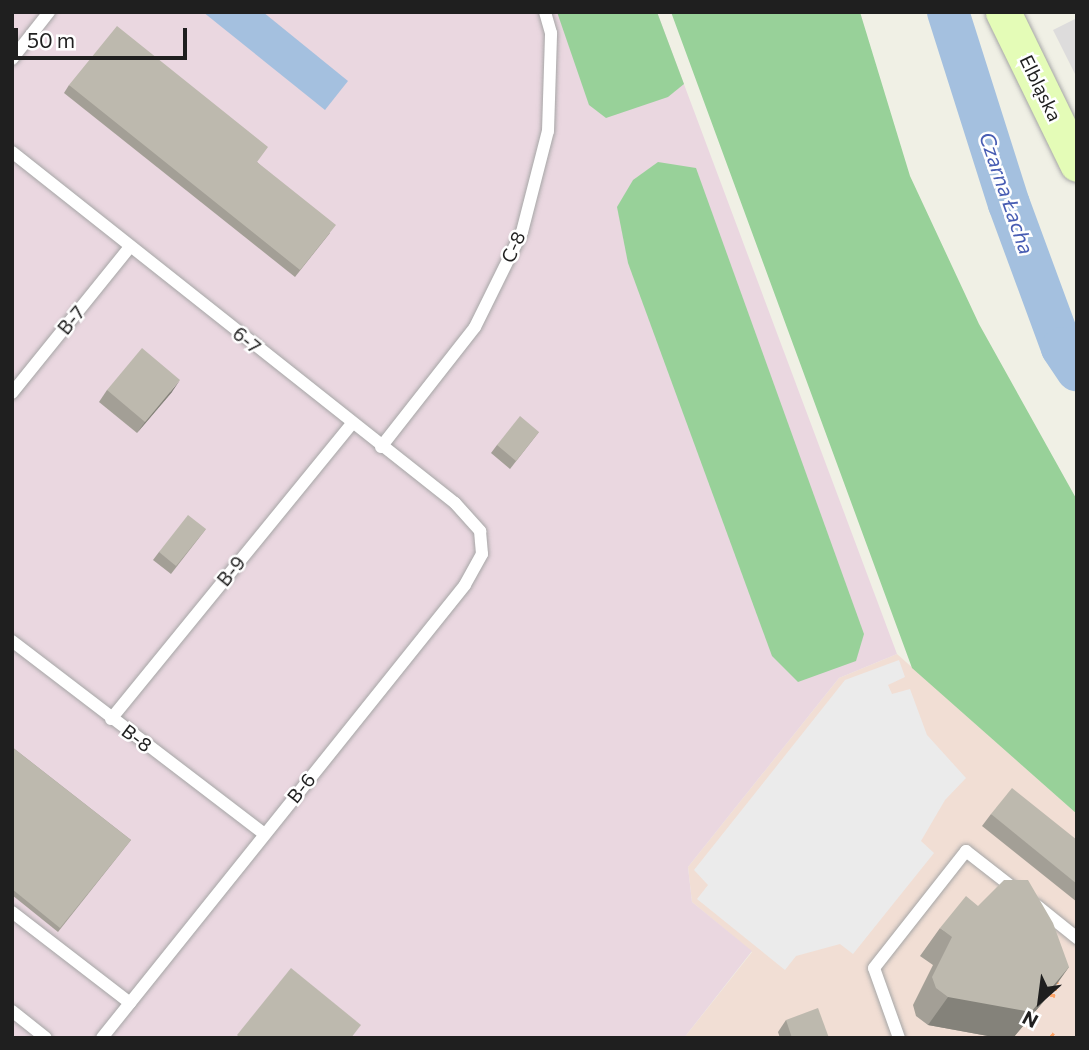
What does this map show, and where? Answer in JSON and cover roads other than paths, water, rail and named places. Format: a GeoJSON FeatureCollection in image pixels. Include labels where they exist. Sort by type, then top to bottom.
{"type":"FeatureCollection","features":[{"type":"Feature","properties":{"kind":"main road","name":"Elbląska"},"geometry":{"type":"LineString","coordinates":[[1003,12],[1077,164]]}},
{"type":"Feature","properties":{"kind":"lane"},"geometry":{"type":"LineString","coordinates":[[12,59],[49,12]]}},
{"type":"Feature","properties":{"kind":"lane","name":"C-8"},"geometry":{"type":"LineString","coordinates":[[381,447],[475,327],[522,232],[548,131],[551,33],[545,12]]}},
{"type":"Feature","properties":{"kind":"lane","name":"6-7"},"geometry":{"type":"LineString","coordinates":[[12,152],[455,503],[480,531]]}},
{"type":"Feature","properties":{"kind":"lane","name":"B-7"},"geometry":{"type":"LineString","coordinates":[[12,393],[130,247]]}},
{"type":"Feature","properties":{"kind":"lane","name":"B-9"},"geometry":{"type":"LineString","coordinates":[[111,719],[352,424]]}},
{"type":"Feature","properties":{"kind":"lane","name":"B-6"},"geometry":{"type":"LineString","coordinates":[[102,1038],[465,585],[482,554],[480,531]]}},
{"type":"Feature","properties":{"kind":"lane","name":"B-8"},"geometry":{"type":"LineString","coordinates":[[12,641],[264,834]]}},
{"type":"Feature","properties":{"kind":"lane"},"geometry":{"type":"LineString","coordinates":[[899,1038],[874,968],[966,851],[1077,938]]}},
{"type":"Feature","properties":{"kind":"lane"},"geometry":{"type":"LineString","coordinates":[[12,912],[130,1003]]}},
{"type":"Feature","properties":{"kind":"lane"},"geometry":{"type":"LineString","coordinates":[[12,1010],[46,1038]]}},
{"type":"Feature","properties":{"kind":"water"},"geometry":{"type":"Polygon","coordinates":[[[203,12],[263,12],[348,81],[325,110],[203,12]]]}},
{"type":"Feature","properties":{"kind":"waterway","name":"Czarna Łacha"},"geometry":{"type":"LineString","coordinates":[[948,12],[1009,204],[1062,348],[1077,370]]}}]}
